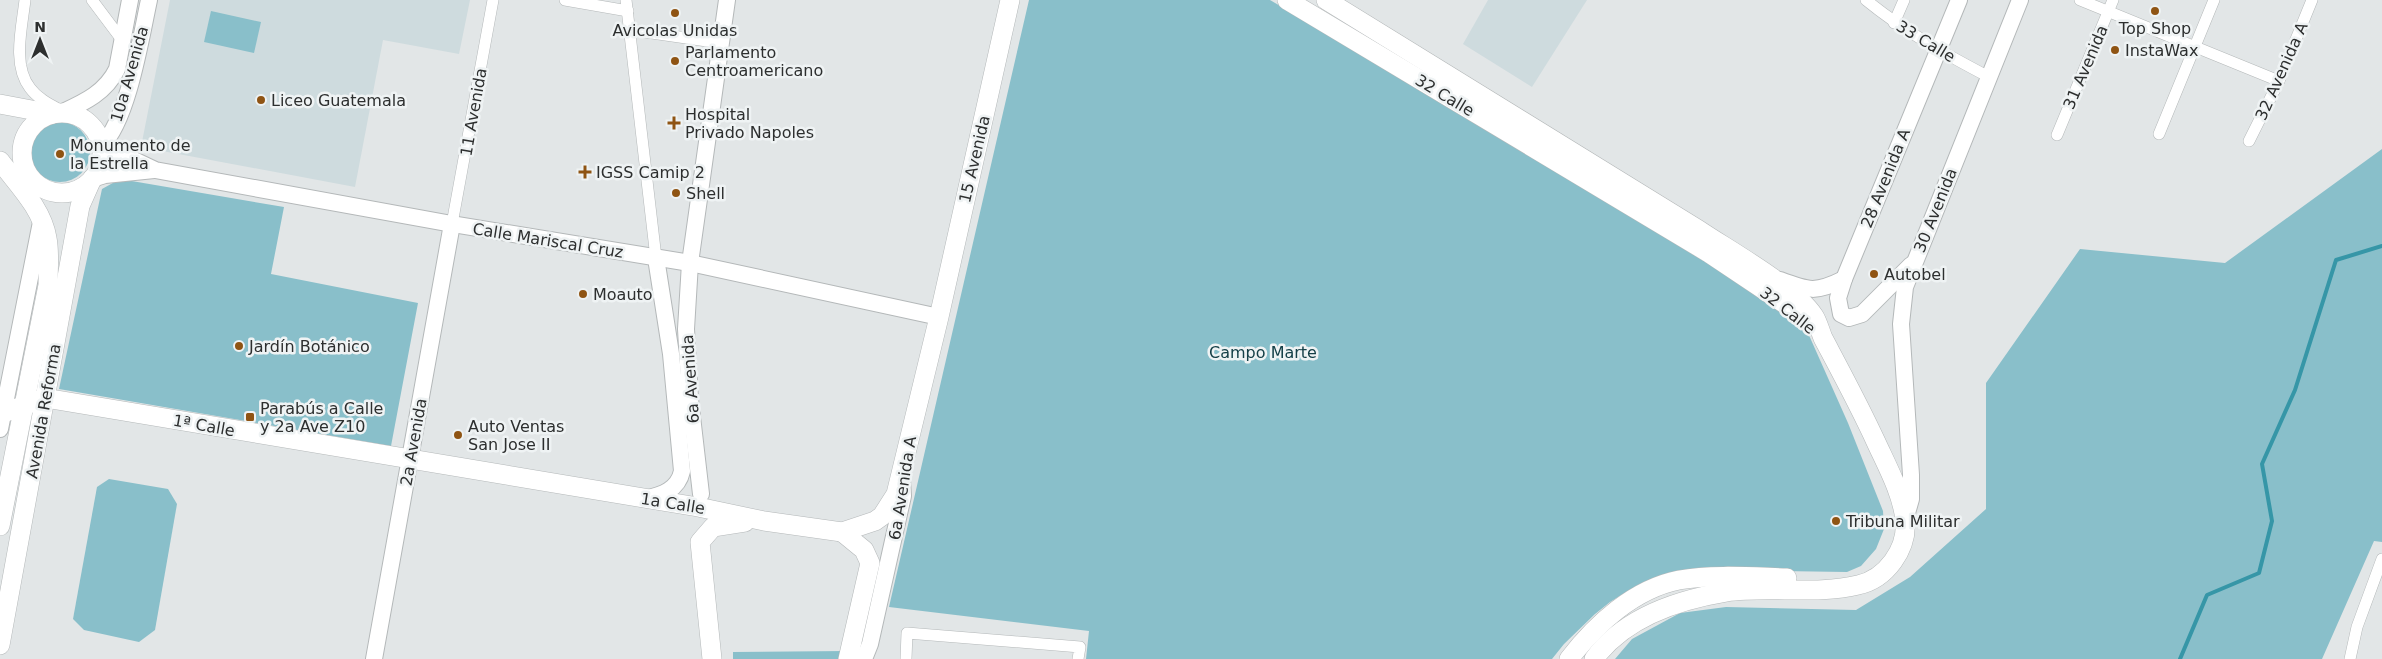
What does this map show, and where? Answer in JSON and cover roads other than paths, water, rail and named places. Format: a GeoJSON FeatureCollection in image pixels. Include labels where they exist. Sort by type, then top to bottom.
{"type":"FeatureCollection","features":[{"type":"Feature","properties":{"kind":"main road","name":"15 Avenida"},"geometry":{"type":"LineString","coordinates":[[939,317],[1010,0]]}},
{"type":"Feature","properties":{"kind":"main road","name":"32 Calle"},"geometry":{"type":"LineString","coordinates":[[1287,0],[1709,253],[1791,308],[1823,338]]}},
{"type":"Feature","properties":{"kind":"main road","name":"32 Calle"},"geometry":{"type":"LineString","coordinates":[[1326,0],[1766,274],[1806,306],[1815,317],[1823,338]]}},
{"type":"Feature","properties":{"kind":"main road"},"geometry":{"type":"LineString","coordinates":[[0,104],[85,119],[95,130],[102,145],[99,169],[92,179],[76,190],[56,193],[38,185],[25,169],[1,162]]}},
{"type":"Feature","properties":{"kind":"main road"},"geometry":{"type":"LineString","coordinates":[[29,197],[22,152],[26,135],[37,122],[58,113]]}},
{"type":"Feature","properties":{"kind":"main road","name":"Avenida Reforma"},"geometry":{"type":"LineString","coordinates":[[0,526],[48,285],[47,237],[29,197],[1,162]]}},
{"type":"Feature","properties":{"kind":"main road","name":"Avenida Reforma"},"geometry":{"type":"LineString","coordinates":[[0,645],[80,206],[92,179]]}},
{"type":"Feature","properties":{"kind":"main road","name":"6a Avenida A"},"geometry":{"type":"LineString","coordinates":[[902,470],[939,317]]}},
{"type":"Feature","properties":{"kind":"main road"},"geometry":{"type":"LineString","coordinates":[[1594,659],[1613,639],[1645,616],[1690,600],[1728,592],[1857,586],[1877,576],[1893,561],[1903,542],[1905,520],[1887,464],[1823,338]]}},
{"type":"Feature","properties":{"kind":"main road"},"geometry":{"type":"LineString","coordinates":[[1,418],[45,398]]}},
{"type":"Feature","properties":{"kind":"main road","name":"1ª Calle"},"geometry":{"type":"LineString","coordinates":[[45,398],[410,460]]}},
{"type":"Feature","properties":{"kind":"main road","name":"1a Calle"},"geometry":{"type":"LineString","coordinates":[[410,460],[705,508],[764,521],[842,532],[867,526],[882,516],[893,500],[902,470]]}},
{"type":"Feature","properties":{"kind":"main road"},"geometry":{"type":"LineString","coordinates":[[715,652],[700,542],[713,527],[737,522],[764,521]]}},
{"type":"Feature","properties":{"kind":"main road"},"geometry":{"type":"LineString","coordinates":[[842,532],[864,550],[870,563],[848,659]]}},
{"type":"Feature","properties":{"kind":"main road"},"geometry":{"type":"LineString","coordinates":[[1569,659],[1584,639],[1620,607],[1660,586],[1678,580],[1805,578],[1857,586]]}},
{"type":"Feature","properties":{"kind":"street"},"geometry":{"type":"LineString","coordinates":[[25,0],[19,48],[24,77],[30,88],[58,113]]}},
{"type":"Feature","properties":{"kind":"street"},"geometry":{"type":"LineString","coordinates":[[92,0],[122,40]]}},
{"type":"Feature","properties":{"kind":"street","name":"10a Avenida"},"geometry":{"type":"LineString","coordinates":[[58,113],[92,98],[113,78],[117,69],[130,0]]}},
{"type":"Feature","properties":{"kind":"street","name":"10a Avenida"},"geometry":{"type":"LineString","coordinates":[[102,145],[109,138],[117,123],[140,42],[148,0]]}},
{"type":"Feature","properties":{"kind":"street","name":"11 Avenida"},"geometry":{"type":"LineString","coordinates":[[452,224],[493,0]]}},
{"type":"Feature","properties":{"kind":"street"},"geometry":{"type":"LineString","coordinates":[[565,0],[627,6],[656,258],[671,354],[682,472],[678,483],[670,489],[661,495],[645,499]]}},
{"type":"Feature","properties":{"kind":"street"},"geometry":{"type":"LineString","coordinates":[[630,27],[634,0]]}},
{"type":"Feature","properties":{"kind":"street"},"geometry":{"type":"LineString","coordinates":[[671,354],[681,281],[690,263],[727,0]]}},
{"type":"Feature","properties":{"kind":"street","name":"33 Calle"},"geometry":{"type":"LineString","coordinates":[[1866,0],[1894,23],[1938,50],[1989,77]]}},
{"type":"Feature","properties":{"kind":"street"},"geometry":{"type":"LineString","coordinates":[[1894,23],[1904,0]]}},
{"type":"Feature","properties":{"kind":"street","name":"28 Avenida A"},"geometry":{"type":"LineString","coordinates":[[1913,263],[1862,314],[1849,318],[1841,314],[1838,298],[1844,279],[1959,0]]}},
{"type":"Feature","properties":{"kind":"street","name":"30 Avenida"},"geometry":{"type":"LineString","coordinates":[[1905,520],[1911,499],[1911,475],[1901,324],[1902,306],[1913,263],[2020,0]]}},
{"type":"Feature","properties":{"kind":"street"},"geometry":{"type":"LineString","coordinates":[[2080,0],[2279,81]]}},
{"type":"Feature","properties":{"kind":"street","name":"31 Avenida"},"geometry":{"type":"LineString","coordinates":[[2057,135],[2114,0]]}},
{"type":"Feature","properties":{"kind":"street"},"geometry":{"type":"LineString","coordinates":[[2159,134],[2214,0]]}},
{"type":"Feature","properties":{"kind":"street","name":"32 Avenida A"},"geometry":{"type":"LineString","coordinates":[[2249,141],[2279,81],[2312,0]]}},
{"type":"Feature","properties":{"kind":"street"},"geometry":{"type":"LineString","coordinates":[[630,27],[722,43]]}},
{"type":"Feature","properties":{"kind":"street"},"geometry":{"type":"LineString","coordinates":[[117,123],[120,145],[133,160]]}},
{"type":"Feature","properties":{"kind":"street","name":"Calle Mariscal Cruz"},"geometry":{"type":"LineString","coordinates":[[102,145],[156,170],[452,224],[690,263],[939,317]]}},
{"type":"Feature","properties":{"kind":"street","name":"Calle Mariscal Cruz"},"geometry":{"type":"LineString","coordinates":[[92,179],[105,175],[156,170]]}},
{"type":"Feature","properties":{"kind":"street"},"geometry":{"type":"LineString","coordinates":[[1,418],[41,222]]}},
{"type":"Feature","properties":{"kind":"street","name":"2a Avenida"},"geometry":{"type":"LineString","coordinates":[[374,659],[452,224]]}},
{"type":"Feature","properties":{"kind":"street","name":"6a Avenida"},"geometry":{"type":"LineString","coordinates":[[690,263],[686,329],[687,365],[702,494]]}},
{"type":"Feature","properties":{"kind":"street"},"geometry":{"type":"LineString","coordinates":[[1766,274],[1809,290],[1823,288],[1844,279]]}},
{"type":"Feature","properties":{"kind":"street","name":"6a Avenida A"},"geometry":{"type":"LineString","coordinates":[[864,659],[870,644],[903,496],[902,470]]}},
{"type":"Feature","properties":{"kind":"street"},"geometry":{"type":"LineString","coordinates":[[708,557],[715,652]]}},
{"type":"Feature","properties":{"kind":"street"},"geometry":{"type":"LineString","coordinates":[[2350,659],[2357,627],[2382,559]]}},
{"type":"Feature","properties":{"kind":"street"},"geometry":{"type":"LineString","coordinates":[[906,659],[907,634],[1080,647],[1078,659]]}},
{"type":"Feature","properties":{"kind":"waterway"},"geometry":{"type":"LineString","coordinates":[[2180,659],[2207,595],[2259,573],[2272,521],[2262,464],[2295,390],[2336,260],[2382,246]]}},
{"type":"Feature","properties":{"kind":"place","name":"Top Shop"},"geometry":{"type":"Point","coordinates":[2155,11]}},
{"type":"Feature","properties":{"kind":"place","name":"Avicolas Unidas"},"geometry":{"type":"Point","coordinates":[675,13]}},
{"type":"Feature","properties":{"kind":"place","name":"InstaWax"},"geometry":{"type":"Point","coordinates":[2115,50]}},
{"type":"Feature","properties":{"kind":"place","name":"Parlamento Centroamericano"},"geometry":{"type":"Point","coordinates":[675,61]}},
{"type":"Feature","properties":{"kind":"place","name":"Liceo Guatemala"},"geometry":{"type":"Point","coordinates":[261,100]}},
{"type":"Feature","properties":{"kind":"place","name":"Hospital Privado Napoles"},"geometry":{"type":"Point","coordinates":[674,123]}},
{"type":"Feature","properties":{"kind":"place","name":"Monumento de la Estrella"},"geometry":{"type":"Point","coordinates":[60,154]}},
{"type":"Feature","properties":{"kind":"place","name":"IGSS Camip 2"},"geometry":{"type":"Point","coordinates":[585,172]}},
{"type":"Feature","properties":{"kind":"place","name":"Shell"},"geometry":{"type":"Point","coordinates":[676,193]}},
{"type":"Feature","properties":{"kind":"place","name":"Autobel"},"geometry":{"type":"Point","coordinates":[1874,274]}},
{"type":"Feature","properties":{"kind":"place","name":"Moauto"},"geometry":{"type":"Point","coordinates":[583,294]}},
{"type":"Feature","properties":{"kind":"place","name":"Jardín Botánico"},"geometry":{"type":"Point","coordinates":[239,346]}},
{"type":"Feature","properties":{"kind":"place","name":"Parabús a Calle y 2a Ave Z10"},"geometry":{"type":"Point","coordinates":[250,417]}},
{"type":"Feature","properties":{"kind":"place","name":"Auto Ventas San Jose II"},"geometry":{"type":"Point","coordinates":[458,435]}},
{"type":"Feature","properties":{"kind":"place","name":"Tribuna Militar"},"geometry":{"type":"Point","coordinates":[1836,521]}},
{"type":"Feature","properties":{"kind":"park label","name":"Campo Marte"},"geometry":{"type":"Point","coordinates":[1263,352]}}]}
